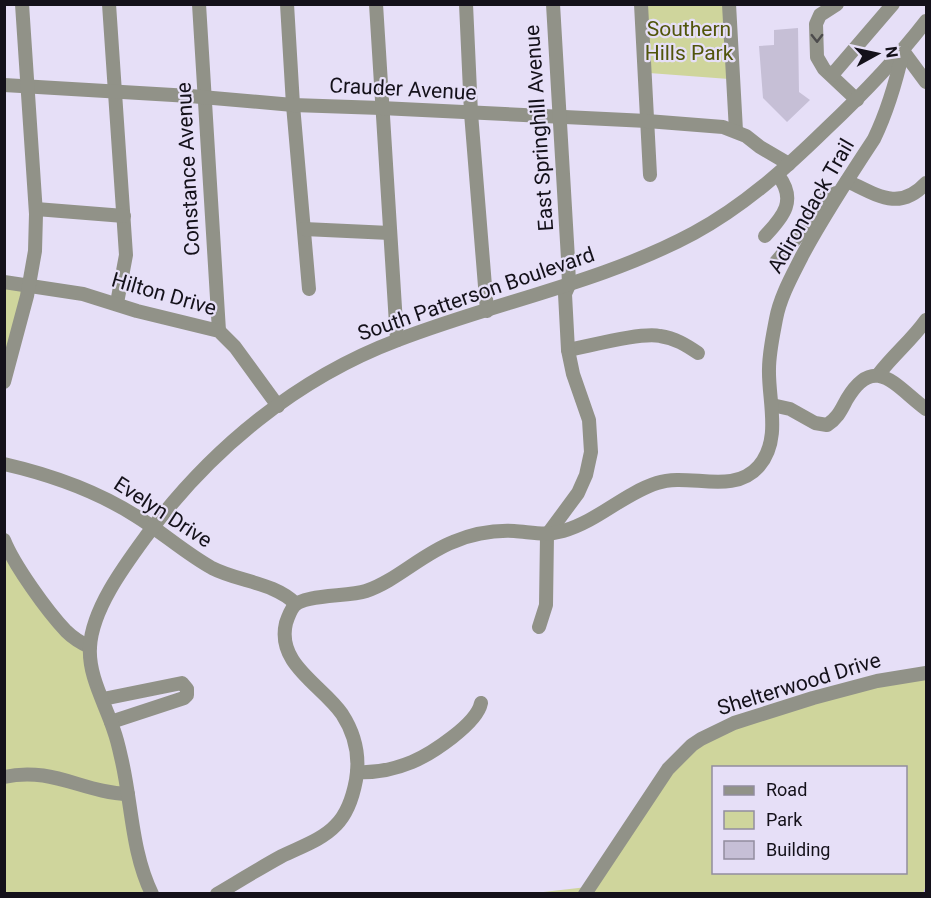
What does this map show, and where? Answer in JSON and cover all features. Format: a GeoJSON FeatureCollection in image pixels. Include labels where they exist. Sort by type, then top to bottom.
{"type":"FeatureCollection","features":[{"type":"Feature","properties":{"kind":"street"},"geometry":{"type":"LineString","coordinates":[[4,382],[35,251],[36,209],[22,4]]}},
{"type":"Feature","properties":{"kind":"street"},"geometry":{"type":"LineString","coordinates":[[109,4],[126,255],[117,303]]}},
{"type":"Feature","properties":{"kind":"street","name":"Constance Avenue"},"geometry":{"type":"LineString","coordinates":[[199,4],[219,331]]}},
{"type":"Feature","properties":{"kind":"street"},"geometry":{"type":"LineString","coordinates":[[287,4],[309,289]]}},
{"type":"Feature","properties":{"kind":"street"},"geometry":{"type":"LineString","coordinates":[[376,4],[397,340]]}},
{"type":"Feature","properties":{"kind":"street"},"geometry":{"type":"LineString","coordinates":[[466,4],[471,113],[487,311]]}},
{"type":"Feature","properties":{"kind":"street","name":"East Springhill Avenue"},"geometry":{"type":"LineString","coordinates":[[547,534],[578,493],[586,475],[591,452],[589,420],[573,374],[568,350],[565,294],[569,285],[552,4]]}},
{"type":"Feature","properties":{"kind":"street"},"geometry":{"type":"LineString","coordinates":[[641,4],[650,175]]}},
{"type":"Feature","properties":{"kind":"street"},"geometry":{"type":"LineString","coordinates":[[729,4],[736,130]]}},
{"type":"Feature","properties":{"kind":"street"},"geometry":{"type":"LineString","coordinates":[[837,4],[824,11],[816,24],[817,57],[824,69],[857,100]]}},
{"type":"Feature","properties":{"kind":"street"},"geometry":{"type":"LineString","coordinates":[[832,75],[892,4]]}},
{"type":"Feature","properties":{"kind":"street","name":"South Patterson Boulevard"},"geometry":{"type":"LineString","coordinates":[[152,894],[137,853],[122,761],[90,658],[90,647],[93,630],[116,580],[153,528],[190,482],[214,458],[278,406],[309,383],[346,362],[397,340],[569,285],[661,249],[724,216],[778,175],[857,100],[903,51],[927,21]]}},
{"type":"Feature","properties":{"kind":"street"},"geometry":{"type":"LineString","coordinates":[[903,51],[927,82]]}},
{"type":"Feature","properties":{"kind":"street","name":"Adirondack Trail"},"geometry":{"type":"LineString","coordinates":[[296,604],[305,599],[366,591],[382,584],[450,542],[465,537],[498,531],[547,534],[564,531],[582,524],[637,492],[661,482],[681,479],[724,481],[741,478],[759,466],[771,438],[772,405],[769,366],[776,316],[794,272],[882,123],[892,97],[903,51]]}},
{"type":"Feature","properties":{"kind":"street","name":"Crauder Avenue"},"geometry":{"type":"LineString","coordinates":[[4,85],[293,105],[723,127],[736,130],[789,164]]}},
{"type":"Feature","properties":{"kind":"street"},"geometry":{"type":"LineString","coordinates":[[765,236],[780,220],[786,208],[788,197],[785,185],[778,175]]}},
{"type":"Feature","properties":{"kind":"street"},"geometry":{"type":"LineString","coordinates":[[847,182],[892,199],[911,196],[927,183]]}},
{"type":"Feature","properties":{"kind":"street"},"geometry":{"type":"LineString","coordinates":[[776,262],[811,220],[826,197],[838,194]]}},
{"type":"Feature","properties":{"kind":"street"},"geometry":{"type":"LineString","coordinates":[[36,209],[123,216]]}},
{"type":"Feature","properties":{"kind":"street"},"geometry":{"type":"LineString","coordinates":[[304,229],[390,233]]}},
{"type":"Feature","properties":{"kind":"street","name":"Hilton Drive"},"geometry":{"type":"LineString","coordinates":[[4,282],[83,294],[137,311],[219,331],[235,347],[278,406]]}},
{"type":"Feature","properties":{"kind":"street"},"geometry":{"type":"LineString","coordinates":[[878,375],[927,320]]}},
{"type":"Feature","properties":{"kind":"street"},"geometry":{"type":"LineString","coordinates":[[568,350],[652,335],[678,341],[698,353]]}},
{"type":"Feature","properties":{"kind":"street"},"geometry":{"type":"LineString","coordinates":[[772,405],[790,409],[815,423],[827,425],[839,414],[854,387],[870,376],[878,375],[927,409]]}},
{"type":"Feature","properties":{"kind":"street","name":"Evelyn Drive"},"geometry":{"type":"LineString","coordinates":[[4,464],[46,474],[81,486],[118,505],[181,549],[213,568],[234,578],[270,588],[288,596],[296,604]]}},
{"type":"Feature","properties":{"kind":"street"},"geometry":{"type":"LineString","coordinates":[[539,627],[546,605],[547,534]]}},
{"type":"Feature","properties":{"kind":"street"},"geometry":{"type":"LineString","coordinates":[[4,540],[15,561],[66,631],[90,647]]}},
{"type":"Feature","properties":{"kind":"street"},"geometry":{"type":"LineString","coordinates":[[217,894],[331,829],[344,815],[351,800],[357,772],[357,755],[348,725],[332,702],[300,671],[287,651],[284,632],[287,620],[296,604]]}},
{"type":"Feature","properties":{"kind":"street","name":"Shelterwood Drive"},"geometry":{"type":"LineString","coordinates":[[585,894],[668,769],[701,739],[734,723],[813,698],[877,681],[927,673]]}},
{"type":"Feature","properties":{"kind":"street"},"geometry":{"type":"LineString","coordinates":[[103,699],[182,683],[187,689],[188,695],[184,698],[111,722]]}},
{"type":"Feature","properties":{"kind":"street"},"geometry":{"type":"LineString","coordinates":[[357,772],[380,770],[414,761],[460,731],[476,715],[481,703]]}},
{"type":"Feature","properties":{"kind":"street"},"geometry":{"type":"LineString","coordinates":[[4,777],[24,773],[50,775],[116,794],[128,794]]}},
{"type":"Feature","properties":{"kind":"green space","name":"Southern Hills Park"},"geometry":{"type":"Polygon","coordinates":[[[647,5],[724,5],[729,79],[649,73],[647,5]]]}},
{"type":"Feature","properties":{"kind":"green space"},"geometry":{"type":"Polygon","coordinates":[[[5,282],[28,286],[5,382],[5,282]]]}},
{"type":"Feature","properties":{"kind":"green space"},"geometry":{"type":"Polygon","coordinates":[[[4,540],[39,595],[90,647],[152,893],[5,893],[4,540]]]}},
{"type":"Feature","properties":{"kind":"green space"},"geometry":{"type":"Polygon","coordinates":[[[926,673],[926,893],[526,894],[587,887],[652,790],[715,731],[926,673]]]}},
{"type":"Feature","properties":{"kind":"building"},"geometry":{"type":"Polygon","coordinates":[[[798,28],[799,92],[810,100],[787,122],[763,98],[759,46],[774,45],[774,30],[798,28]]]}},
{"type":"Feature","properties":{"kind":"waterway"},"geometry":{"type":"LineString","coordinates":[[925,894],[926,890]]}}]}
